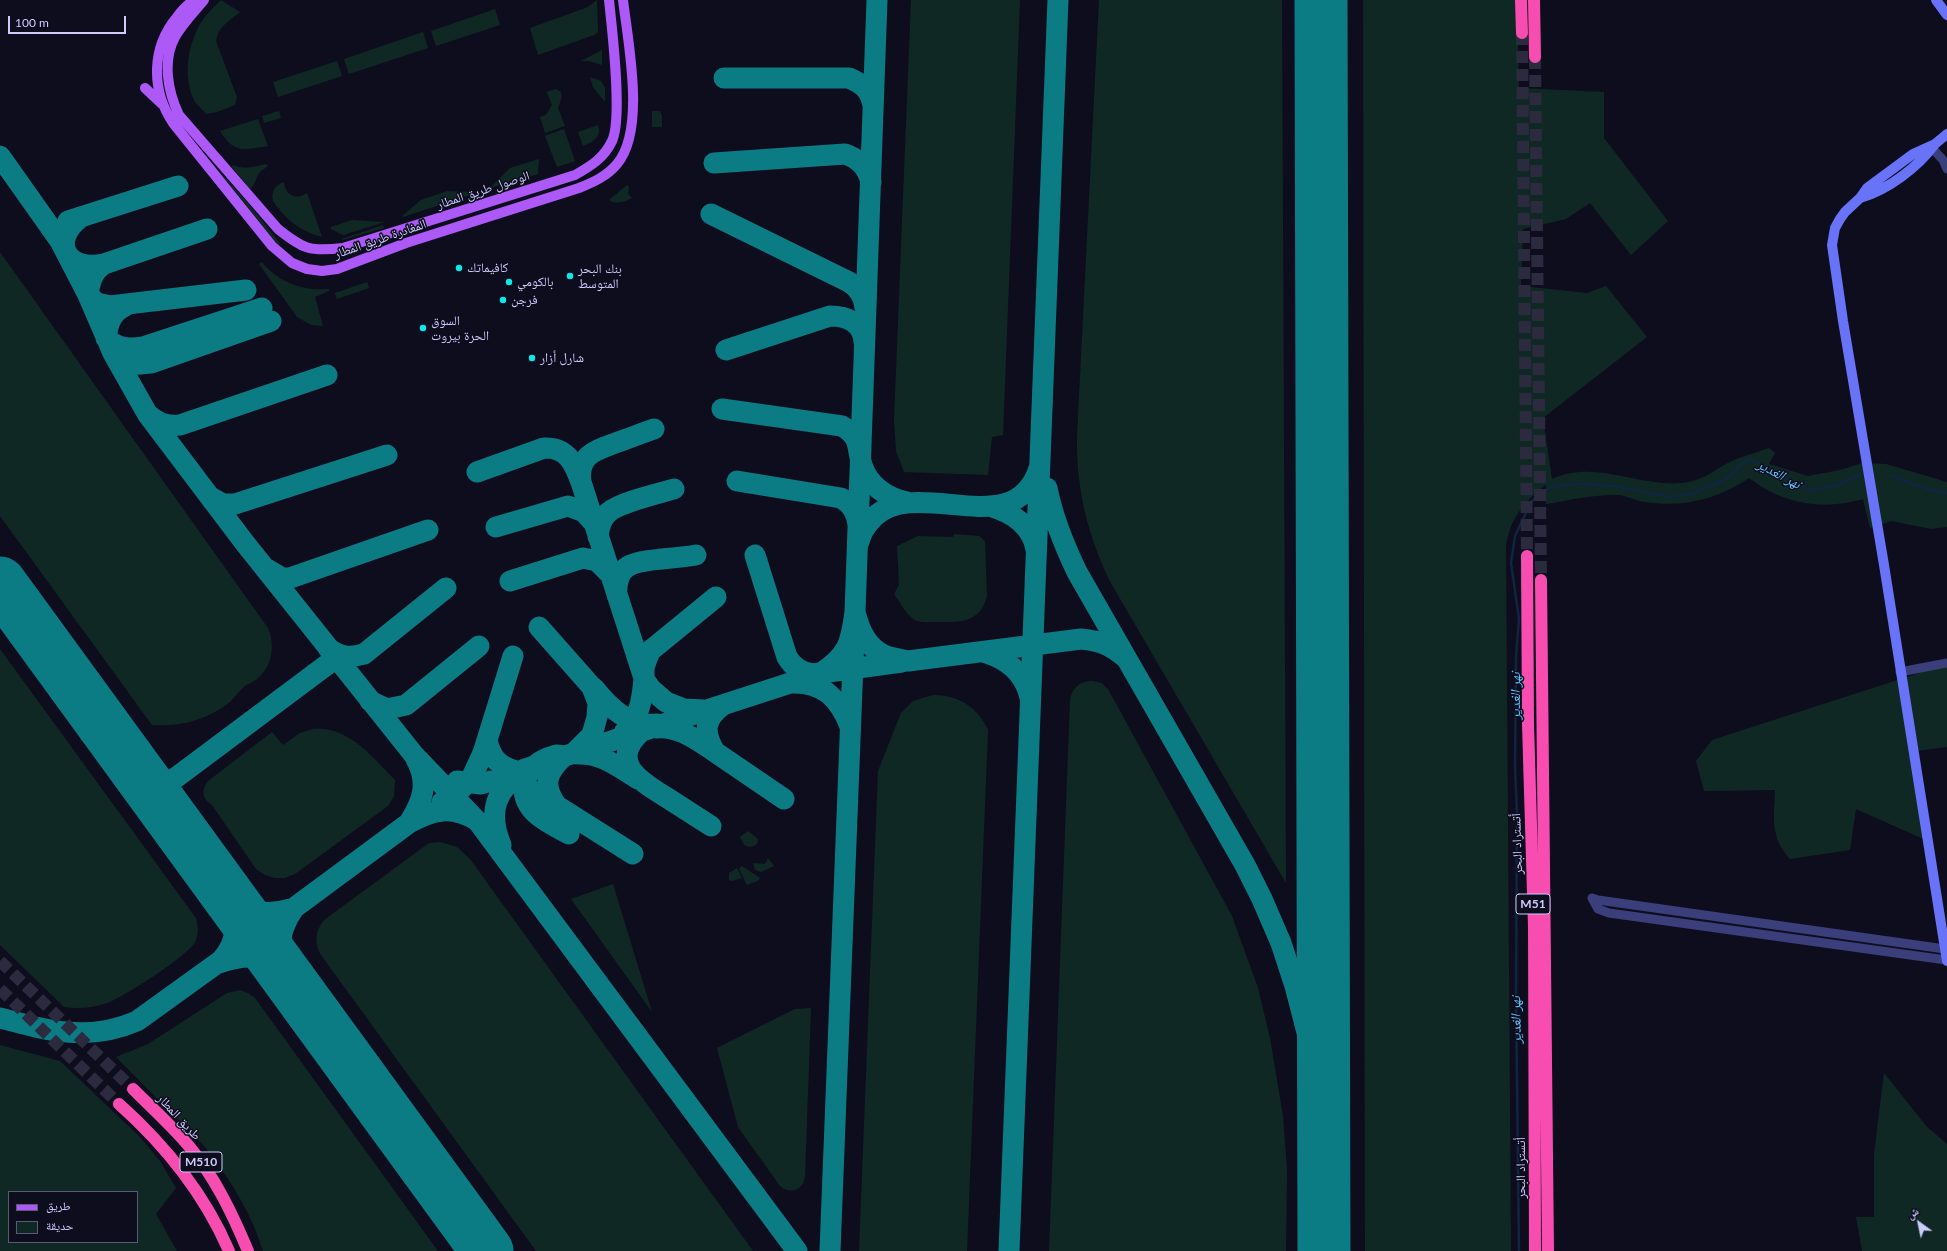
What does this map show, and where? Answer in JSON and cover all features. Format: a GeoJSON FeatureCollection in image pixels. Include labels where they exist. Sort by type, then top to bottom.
{"type":"FeatureCollection","features":[{"type":"Feature","properties":{"kind":"highway"},"geometry":{"type":"LineString","coordinates":[[1522,0],[1522,33]]}},
{"type":"Feature","properties":{"kind":"highway"},"geometry":{"type":"LineString","coordinates":[[1534,0],[1535,57]]}},
{"type":"Feature","properties":{"kind":"highway","name":"أتستراد البحر"},"geometry":{"type":"LineString","coordinates":[[1527,556],[1528,724],[1534,927],[1535,1251]]}},
{"type":"Feature","properties":{"kind":"highway","name":"أتستراد البحر"},"geometry":{"type":"LineString","coordinates":[[1541,580],[1548,1251]]}},
{"type":"Feature","properties":{"kind":"highway","name":"طريق المطار"},"geometry":{"type":"LineString","coordinates":[[133,1089],[188,1145],[211,1177],[227,1203],[248,1251]]}},
{"type":"Feature","properties":{"kind":"highway","name":"M510"},"geometry":{"type":"LineString","coordinates":[[119,1104],[157,1140],[203,1199],[229,1251]]}},
{"type":"Feature","properties":{"kind":"main road","name":"المغادرة طريق المطار"},"geometry":{"type":"LineString","coordinates":[[194,0],[186,6],[170,25],[158,55],[158,82],[162,104],[173,123],[272,246],[292,262],[307,269],[322,271],[337,268],[406,243],[579,188],[598,180],[618,163],[626,150],[632,129],[632,73],[623,0]]}},
{"type":"Feature","properties":{"kind":"main road","name":"الوصول طريق المطار"},"geometry":{"type":"LineString","coordinates":[[204,0],[175,37],[168,63],[169,88],[173,103],[179,115],[278,229],[294,242],[309,249],[324,250],[343,248],[575,175],[595,163],[604,155],[613,139],[617,120],[609,0]]}},
{"type":"Feature","properties":{"kind":"main road"},"geometry":{"type":"LineString","coordinates":[[145,88],[162,104]]}},
{"type":"Feature","properties":{"kind":"street"},"geometry":{"type":"LineString","coordinates":[[1936,0],[1947,15]]}},
{"type":"Feature","properties":{"kind":"street"},"geometry":{"type":"LineString","coordinates":[[1946,949],[1678,912],[1592,898],[1596,907],[1600,911],[1946,960],[1946,949],[1832,245],[1834,232],[1840,218],[1845,212],[1860,198],[1874,194],[1889,185],[1918,163],[1933,146],[1947,134]]}},
{"type":"Feature","properties":{"kind":"street"},"geometry":{"type":"LineString","coordinates":[[1933,146],[1943,160],[1947,169]]}},
{"type":"Feature","properties":{"kind":"street"},"geometry":{"type":"LineString","coordinates":[[1900,672],[1947,663]]}},
{"type":"Feature","properties":{"kind":"street"},"geometry":{"type":"LineString","coordinates":[[1660,920],[1662,909]]}},
{"type":"Feature","properties":{"kind":"street"},"geometry":{"type":"LineString","coordinates":[[1676,922],[1678,912]]}},
{"type":"Feature","properties":{"kind":"street"},"geometry":{"type":"LineString","coordinates":[[1802,940],[1804,929]]}},
{"type":"Feature","properties":{"kind":"green space"},"geometry":{"type":"Polygon","coordinates":[[[221,0],[240,12],[228,21],[222,28],[216,41],[237,97],[235,105],[217,112],[206,114],[195,102],[191,93],[188,74],[189,54],[201,22],[221,0]]]}},
{"type":"Feature","properties":{"kind":"green space"},"geometry":{"type":"Polygon","coordinates":[[[597,0],[598,32],[594,35],[538,55],[530,28],[588,7],[597,0]]]}},
{"type":"Feature","properties":{"kind":"green space"},"geometry":{"type":"Polygon","coordinates":[[[911,0],[1020,0],[1003,435],[992,437],[988,475],[904,472],[896,451],[894,420],[911,0]]]}},
{"type":"Feature","properties":{"kind":"green space"},"geometry":{"type":"Polygon","coordinates":[[[1099,0],[1282,0],[1286,883],[1112,585],[1096,549],[1085,513],[1081,494],[1077,456],[1077,436],[1099,0]]]}},
{"type":"Feature","properties":{"kind":"green space"},"geometry":{"type":"Polygon","coordinates":[[[1363,0],[1517,0],[1519,88],[1604,92],[1604,138],[1668,221],[1631,255],[1590,203],[1566,219],[1523,229],[1521,286],[1587,293],[1606,286],[1647,337],[1543,418],[1552,479],[1568,474],[1584,472],[1616,475],[1666,483],[1689,482],[1742,457],[1769,448],[1775,453],[1769,464],[1808,476],[1840,470],[1862,463],[1886,464],[1947,482],[1947,527],[1931,529],[1891,521],[1870,528],[1863,499],[1848,503],[1833,504],[1803,503],[1775,494],[1749,478],[1712,496],[1686,503],[1673,504],[1638,501],[1619,495],[1600,495],[1546,504],[1546,485],[1531,497],[1519,511],[1511,527],[1506,546],[1511,1251],[1365,1251],[1363,0]]]}},
{"type":"Feature","properties":{"kind":"green space"},"geometry":{"type":"Polygon","coordinates":[[[495,9],[500,25],[436,46],[431,31],[495,9]]]}},
{"type":"Feature","properties":{"kind":"green space"},"geometry":{"type":"Polygon","coordinates":[[[423,32],[428,48],[349,74],[344,59],[423,32]]]}},
{"type":"Feature","properties":{"kind":"green space"},"geometry":{"type":"Polygon","coordinates":[[[602,50],[602,65],[589,61],[581,61],[602,50]]]}},
{"type":"Feature","properties":{"kind":"green space"},"geometry":{"type":"Polygon","coordinates":[[[337,61],[342,76],[278,97],[273,82],[337,61]]]}},
{"type":"Feature","properties":{"kind":"green space"},"geometry":{"type":"Polygon","coordinates":[[[590,77],[601,81],[605,88],[605,102],[593,87],[590,77]]]}},
{"type":"Feature","properties":{"kind":"green space"},"geometry":{"type":"Polygon","coordinates":[[[556,89],[561,92],[562,96],[558,108],[565,126],[545,133],[540,117],[546,115],[552,105],[546,92],[556,89]]]}},
{"type":"Feature","properties":{"kind":"green space"},"geometry":{"type":"Polygon","coordinates":[[[279,111],[281,118],[264,123],[262,116],[279,111]]]}},
{"type":"Feature","properties":{"kind":"green space"},"geometry":{"type":"Polygon","coordinates":[[[652,111],[660,111],[662,116],[662,127],[652,127],[652,111]]]}},
{"type":"Feature","properties":{"kind":"green space"},"geometry":{"type":"Polygon","coordinates":[[[258,119],[268,146],[252,149],[240,149],[230,144],[220,131],[258,119]]]}},
{"type":"Feature","properties":{"kind":"green space"},"geometry":{"type":"Polygon","coordinates":[[[598,125],[598,136],[590,143],[583,146],[578,132],[598,125]]]}},
{"type":"Feature","properties":{"kind":"green space"},"geometry":{"type":"Polygon","coordinates":[[[564,129],[575,161],[557,167],[545,136],[564,129]]]}},
{"type":"Feature","properties":{"kind":"green space"},"geometry":{"type":"Polygon","coordinates":[[[539,159],[538,174],[490,188],[510,168],[539,159]]]}},
{"type":"Feature","properties":{"kind":"green space"},"geometry":{"type":"Polygon","coordinates":[[[266,164],[268,166],[260,172],[250,189],[232,167],[233,165],[237,167],[249,168],[266,164]]]}},
{"type":"Feature","properties":{"kind":"green space"},"geometry":{"type":"Polygon","coordinates":[[[218,170],[249,204],[279,242],[279,246],[218,170]]]}},
{"type":"Feature","properties":{"kind":"green space"},"geometry":{"type":"Polygon","coordinates":[[[284,182],[286,190],[292,195],[299,196],[307,193],[322,237],[307,232],[294,224],[283,214],[273,201],[274,189],[284,182]]]}},
{"type":"Feature","properties":{"kind":"green space"},"geometry":{"type":"Polygon","coordinates":[[[627,185],[629,187],[628,194],[632,198],[620,202],[611,202],[609,200],[627,185]]]}},
{"type":"Feature","properties":{"kind":"green space"},"geometry":{"type":"Polygon","coordinates":[[[447,191],[472,192],[473,194],[403,217],[402,216],[421,200],[447,191]]]}},
{"type":"Feature","properties":{"kind":"green space"},"geometry":{"type":"Polygon","coordinates":[[[352,220],[385,222],[343,235],[331,229],[331,227],[352,220]]]}},
{"type":"Feature","properties":{"kind":"green space"},"geometry":{"type":"Polygon","coordinates":[[[383,225],[384,228],[343,240],[342,239],[383,225]]]}},
{"type":"Feature","properties":{"kind":"green space"},"geometry":{"type":"Polygon","coordinates":[[[0,252],[268,628],[272,641],[272,648],[270,661],[263,673],[245,686],[230,702],[203,718],[173,725],[152,725],[0,516],[0,252]]]}},
{"type":"Feature","properties":{"kind":"green space"},"geometry":{"type":"Polygon","coordinates":[[[262,262],[276,275],[292,284],[310,289],[329,289],[329,291],[315,297],[323,326],[311,325],[297,317],[259,264],[262,262]]]}},
{"type":"Feature","properties":{"kind":"green space"},"geometry":{"type":"Polygon","coordinates":[[[367,282],[369,288],[337,299],[335,293],[367,282]]]}},
{"type":"Feature","properties":{"kind":"green space"},"geometry":{"type":"Polygon","coordinates":[[[954,534],[979,536],[985,541],[987,596],[984,605],[974,617],[968,620],[953,622],[917,621],[908,615],[894,594],[899,585],[897,546],[918,536],[953,537],[954,534]]]}},
{"type":"Feature","properties":{"kind":"green space"},"geometry":{"type":"Polygon","coordinates":[[[0,649],[196,918],[198,933],[195,942],[190,948],[168,966],[140,985],[115,1000],[102,1005],[86,1008],[64,1007],[0,945],[0,649]]]}},
{"type":"Feature","properties":{"kind":"green space"},"geometry":{"type":"Polygon","coordinates":[[[1947,664],[1947,747],[1917,751],[1930,842],[1856,809],[1850,850],[1790,859],[1779,843],[1776,835],[1774,818],[1775,790],[1704,791],[1696,761],[1712,740],[1947,664]]]}},
{"type":"Feature","properties":{"kind":"green space"},"geometry":{"type":"Polygon","coordinates":[[[1092,681],[1101,683],[1108,689],[1232,916],[1258,988],[1270,1038],[1283,1116],[1287,1170],[1286,1251],[1049,1251],[1070,700],[1077,686],[1084,682],[1092,681]]]}},
{"type":"Feature","properties":{"kind":"green space"},"geometry":{"type":"Polygon","coordinates":[[[933,695],[951,697],[966,704],[979,715],[988,730],[967,1251],[859,1251],[878,771],[901,713],[913,701],[933,695]]]}},
{"type":"Feature","properties":{"kind":"green space"},"geometry":{"type":"Polygon","coordinates":[[[313,729],[326,729],[338,732],[359,745],[395,780],[394,796],[388,806],[295,874],[285,878],[275,878],[265,875],[256,869],[212,805],[204,797],[204,788],[208,781],[272,732],[283,745],[300,733],[313,729]]]}},
{"type":"Feature","properties":{"kind":"green space"},"geometry":{"type":"Polygon","coordinates":[[[748,831],[757,838],[758,841],[756,845],[750,847],[744,845],[740,837],[748,831]]]}},
{"type":"Feature","properties":{"kind":"green space"},"geometry":{"type":"Polygon","coordinates":[[[440,842],[457,847],[470,859],[753,1251],[536,1251],[321,955],[316,942],[317,933],[324,920],[429,843],[440,842]]]}},
{"type":"Feature","properties":{"kind":"green space"},"geometry":{"type":"Polygon","coordinates":[[[768,858],[774,866],[761,872],[755,870],[753,863],[765,864],[768,858]]]}},
{"type":"Feature","properties":{"kind":"green space"},"geometry":{"type":"Polygon","coordinates":[[[742,866],[760,878],[758,881],[747,885],[739,869],[742,866]]]}},
{"type":"Feature","properties":{"kind":"green space"},"geometry":{"type":"Polygon","coordinates":[[[737,868],[742,878],[732,881],[729,880],[729,873],[737,868]]]}},
{"type":"Feature","properties":{"kind":"green space"},"geometry":{"type":"Polygon","coordinates":[[[613,884],[652,1012],[571,899],[613,884]]]}},
{"type":"Feature","properties":{"kind":"green space"},"geometry":{"type":"Polygon","coordinates":[[[240,990],[255,998],[438,1251],[263,1251],[246,1209],[239,1196],[205,1147],[116,1057],[148,1044],[227,993],[240,990]]]}},
{"type":"Feature","properties":{"kind":"green space"},"geometry":{"type":"Polygon","coordinates":[[[811,1008],[805,1177],[802,1185],[796,1190],[792,1191],[784,1189],[780,1186],[738,1127],[717,1048],[795,1009],[811,1008]]]}},
{"type":"Feature","properties":{"kind":"green space"},"geometry":{"type":"Polygon","coordinates":[[[0,1045],[60,1061],[140,1137],[160,1161],[176,1188],[156,1214],[177,1251],[0,1251],[0,1045]]]}},
{"type":"Feature","properties":{"kind":"green space"},"geometry":{"type":"Polygon","coordinates":[[[1884,1073],[1927,1127],[1947,1144],[1947,1251],[1862,1251],[1856,1217],[1874,1217],[1874,1154],[1884,1073]]]}},
{"type":"Feature","properties":{"kind":"waterway","name":"نهر الغدير"},"geometry":{"type":"LineString","coordinates":[[1519,1251],[1516,993],[1517,812],[1515,767],[1516,656],[1519,619],[1511,563],[1515,536],[1531,502],[1543,491],[1555,486],[1582,484],[1615,486],[1670,497],[1691,494],[1726,479],[1741,464],[1751,459],[1809,490],[1835,486],[1859,475]]}},
{"type":"Feature","properties":{"kind":"waterway","name":"نهر الغدير"},"geometry":{"type":"LineString","coordinates":[[1891,476],[1930,490],[1947,493]]}},
{"type":"Feature","properties":{"kind":"taxiway"},"geometry":{"type":"LineString","coordinates":[[830,1251],[877,0]]}},
{"type":"Feature","properties":{"kind":"taxiway"},"geometry":{"type":"LineString","coordinates":[[1009,1251],[1058,0]]}},
{"type":"Feature","properties":{"kind":"taxiway"},"geometry":{"type":"LineString","coordinates":[[724,78],[849,78],[868,91],[873,105]]}},
{"type":"Feature","properties":{"kind":"taxiway"},"geometry":{"type":"LineString","coordinates":[[714,163],[845,154],[859,161],[865,168],[871,182]]}},
{"type":"Feature","properties":{"kind":"taxiway"},"geometry":{"type":"LineString","coordinates":[[0,156],[60,241],[88,295],[113,353],[148,415],[244,542],[414,755],[479,823],[797,1251]]}},
{"type":"Feature","properties":{"kind":"taxiway"},"geometry":{"type":"LineString","coordinates":[[68,221],[178,186]]}},
{"type":"Feature","properties":{"kind":"taxiway"},"geometry":{"type":"LineString","coordinates":[[711,214],[849,282],[856,287],[860,293],[865,308]]}},
{"type":"Feature","properties":{"kind":"taxiway"},"geometry":{"type":"LineString","coordinates":[[80,218],[71,227],[66,236],[64,245],[66,253],[72,259],[80,263],[91,265],[104,264],[207,229]]}},
{"type":"Feature","properties":{"kind":"taxiway"},"geometry":{"type":"LineString","coordinates":[[104,264],[94,274],[88,295],[97,303],[110,306],[246,290]]}},
{"type":"Feature","properties":{"kind":"taxiway"},"geometry":{"type":"LineString","coordinates":[[127,305],[114,314],[108,327],[106,338],[119,346],[128,348],[143,347],[262,308]]}},
{"type":"Feature","properties":{"kind":"taxiway"},"geometry":{"type":"LineString","coordinates":[[726,350],[830,316],[842,317],[857,325],[861,330],[864,342]]}},
{"type":"Feature","properties":{"kind":"taxiway"},"geometry":{"type":"LineString","coordinates":[[113,353],[129,365],[151,363],[271,321]]}},
{"type":"Feature","properties":{"kind":"taxiway"},"geometry":{"type":"LineString","coordinates":[[150,416],[164,424],[180,425],[327,375]]}},
{"type":"Feature","properties":{"kind":"taxiway"},"geometry":{"type":"LineString","coordinates":[[722,409],[842,426],[856,439],[860,459],[869,479],[879,490],[892,497],[907,502]]}},
{"type":"Feature","properties":{"kind":"taxiway"},"geometry":{"type":"LineString","coordinates":[[581,482],[582,465],[590,454],[654,429]]}},
{"type":"Feature","properties":{"kind":"taxiway"},"geometry":{"type":"LineString","coordinates":[[477,472],[544,448],[552,448],[564,453],[576,469],[581,482],[643,675]]}},
{"type":"Feature","properties":{"kind":"taxiway"},"geometry":{"type":"LineString","coordinates":[[209,496],[223,504],[235,504],[387,455]]}},
{"type":"Feature","properties":{"kind":"taxiway"},"geometry":{"type":"LineString","coordinates":[[859,542],[863,532],[871,520],[893,506],[915,502],[964,506],[988,506],[1009,502],[1027,490],[1039,468]]}},
{"type":"Feature","properties":{"kind":"taxiway"},"geometry":{"type":"LineString","coordinates":[[737,481],[841,498],[853,509],[858,525]]}},
{"type":"Feature","properties":{"kind":"taxiway"},"geometry":{"type":"LineString","coordinates":[[1047,488],[1059,531],[1077,572],[1245,865],[1281,943],[1295,986],[1311,1048],[1324,1136]]}},
{"type":"Feature","properties":{"kind":"taxiway"},"geometry":{"type":"LineString","coordinates":[[598,537],[602,520],[606,514],[615,508],[674,489]]}},
{"type":"Feature","properties":{"kind":"taxiway"},"geometry":{"type":"LineString","coordinates":[[496,527],[568,506],[584,512],[592,521]]}},
{"type":"Feature","properties":{"kind":"taxiway"},"geometry":{"type":"LineString","coordinates":[[992,507],[1007,513],[1021,522],[1031,534],[1036,550]]}},
{"type":"Feature","properties":{"kind":"taxiway"},"geometry":{"type":"LineString","coordinates":[[267,569],[282,578],[290,578],[428,530]]}},
{"type":"Feature","properties":{"kind":"taxiway"},"geometry":{"type":"LineString","coordinates":[[617,595],[619,576],[628,566],[643,561],[696,555]]}},
{"type":"Feature","properties":{"kind":"taxiway"},"geometry":{"type":"LineString","coordinates":[[755,555],[787,657],[798,669],[813,674],[902,662]]}},
{"type":"Feature","properties":{"kind":"taxiway"},"geometry":{"type":"LineString","coordinates":[[510,581],[583,558],[597,561],[610,574]]}},
{"type":"Feature","properties":{"kind":"taxiway"},"geometry":{"type":"LineString","coordinates":[[328,648],[345,656],[364,654],[446,588]]}},
{"type":"Feature","properties":{"kind":"taxiway"},"geometry":{"type":"LineString","coordinates":[[703,710],[684,709],[666,702],[651,689],[644,679],[644,667],[650,651],[716,597]]}},
{"type":"Feature","properties":{"kind":"taxiway"},"geometry":{"type":"LineString","coordinates":[[501,845],[495,822],[497,802],[507,785],[525,769],[821,673],[837,660],[847,647],[852,632],[855,612],[861,631],[872,647],[886,656],[908,661],[1081,639],[1105,644],[1126,658]]}},
{"type":"Feature","properties":{"kind":"taxiway"},"geometry":{"type":"LineString","coordinates":[[539,627],[592,687],[598,703],[597,717],[592,735],[575,752]]}},
{"type":"Feature","properties":{"kind":"taxiway"},"geometry":{"type":"LineString","coordinates":[[370,701],[387,709],[406,705],[479,646]]}},
{"type":"Feature","properties":{"kind":"taxiway"},"geometry":{"type":"LineString","coordinates":[[983,652],[1000,658],[1013,668],[1024,680],[1030,697]]}},
{"type":"Feature","properties":{"kind":"taxiway"},"geometry":{"type":"LineString","coordinates":[[442,802],[457,793],[471,779],[483,753],[513,656]]}},
{"type":"Feature","properties":{"kind":"taxiway"},"geometry":{"type":"LineString","coordinates":[[154,794],[336,658]]}},
{"type":"Feature","properties":{"kind":"taxiway"},"geometry":{"type":"LineString","coordinates":[[625,731],[634,720],[637,713],[644,679]]}},
{"type":"Feature","properties":{"kind":"taxiway"},"geometry":{"type":"LineString","coordinates":[[792,683],[803,683],[822,689],[829,694],[841,708],[850,726]]}},
{"type":"Feature","properties":{"kind":"taxiway"},"geometry":{"type":"LineString","coordinates":[[594,688],[621,715],[638,722],[657,724]]}},
{"type":"Feature","properties":{"kind":"taxiway"},"geometry":{"type":"LineString","coordinates":[[723,705],[712,715],[707,726],[707,732],[715,752],[784,799]]}},
{"type":"Feature","properties":{"kind":"taxiway"},"geometry":{"type":"LineString","coordinates":[[656,728],[672,729],[680,732],[715,752]]}},
{"type":"Feature","properties":{"kind":"taxiway"},"geometry":{"type":"LineString","coordinates":[[642,731],[632,742],[627,753],[628,762],[632,771],[649,786],[711,826]]}},
{"type":"Feature","properties":{"kind":"taxiway"},"geometry":{"type":"LineString","coordinates":[[487,740],[491,752],[497,761],[505,767],[517,771]]}},
{"type":"Feature","properties":{"kind":"taxiway"},"geometry":{"type":"LineString","coordinates":[[578,754],[587,754],[602,758],[638,779]]}},
{"type":"Feature","properties":{"kind":"taxiway"},"geometry":{"type":"LineString","coordinates":[[556,755],[564,756],[553,768],[548,780],[548,785],[549,792],[557,806],[524,786],[528,774],[539,762],[556,755]]}},
{"type":"Feature","properties":{"kind":"taxiway"},"geometry":{"type":"LineString","coordinates":[[409,823],[418,807],[423,792],[422,776],[416,759]]}},
{"type":"Feature","properties":{"kind":"taxiway"},"geometry":{"type":"LineString","coordinates":[[457,781],[481,784],[491,781],[509,781],[524,786],[525,795],[533,810],[546,821],[569,834]]}},
{"type":"Feature","properties":{"kind":"taxiway"},"geometry":{"type":"LineString","coordinates":[[557,806],[633,854]]}},
{"type":"Feature","properties":{"kind":"taxiway"},"geometry":{"type":"LineString","coordinates":[[230,899],[235,916],[235,932],[230,948],[219,963],[243,957],[262,959],[278,969],[295,987],[282,964],[280,954],[280,940],[282,933],[294,908],[409,823],[434,812],[442,811],[458,812],[476,820]]}},
{"type":"Feature","properties":{"kind":"taxiway"},"geometry":{"type":"LineString","coordinates":[[206,866],[223,888],[241,904],[262,912],[275,912],[290,909]]}},
{"type":"Feature","properties":{"kind":"taxiway"},"geometry":{"type":"LineString","coordinates":[[0,1018],[35,1027],[85,1033],[102,1031],[137,1021],[291,910]]}},
{"type":"Feature","properties":{"kind":"runway"},"geometry":{"type":"LineString","coordinates":[[1321,0],[1324,1251]]}},
{"type":"Feature","properties":{"kind":"runway"},"geometry":{"type":"LineString","coordinates":[[0,583],[487,1251]]}},
{"type":"Feature","properties":{"kind":"tunnel"},"geometry":{"type":"LineString","coordinates":[[1522,33],[1527,556]]}},
{"type":"Feature","properties":{"kind":"tunnel"},"geometry":{"type":"LineString","coordinates":[[1535,57],[1541,580]]}},
{"type":"Feature","properties":{"kind":"tunnel"},"geometry":{"type":"LineString","coordinates":[[0,961],[133,1089]]}},
{"type":"Feature","properties":{"kind":"tunnel"},"geometry":{"type":"LineString","coordinates":[[0,989],[119,1104]]}},
{"type":"Feature","properties":{"kind":"place","name":"كافيماتك"},"geometry":{"type":"Point","coordinates":[459,268]}},
{"type":"Feature","properties":{"kind":"place","name":"بنك البحر المتوسط"},"geometry":{"type":"Point","coordinates":[570,276]}},
{"type":"Feature","properties":{"kind":"place","name":"بالكومي"},"geometry":{"type":"Point","coordinates":[509,282]}},
{"type":"Feature","properties":{"kind":"place","name":"فرجن"},"geometry":{"type":"Point","coordinates":[503,300]}},
{"type":"Feature","properties":{"kind":"place","name":"السوق الحرة بيروت"},"geometry":{"type":"Point","coordinates":[423,328]}},
{"type":"Feature","properties":{"kind":"place","name":"شارل أزار"},"geometry":{"type":"Point","coordinates":[532,358]}}]}
